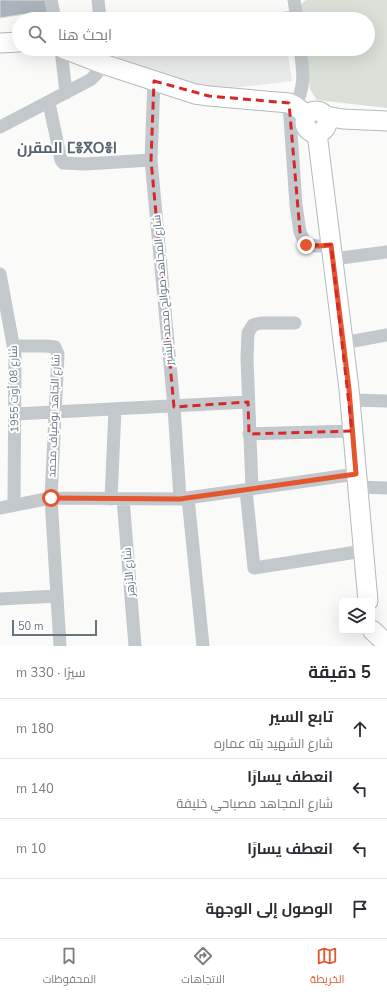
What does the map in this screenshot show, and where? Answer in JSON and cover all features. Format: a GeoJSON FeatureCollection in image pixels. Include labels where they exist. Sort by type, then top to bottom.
{"type":"FeatureCollection","features":[{"type":"Feature","properties":{"kind":"main road"},"geometry":{"type":"LineString","coordinates":[[0,43],[12,42]]}},
{"type":"Feature","properties":{"kind":"main road"},"geometry":{"type":"LineString","coordinates":[[102,56],[154,81],[181,90],[315,116],[387,125]]}},
{"type":"Feature","properties":{"kind":"main road"},"geometry":{"type":"LineString","coordinates":[[315,116],[350,400],[368,598]]}},
{"type":"Feature","properties":{"kind":"street"},"geometry":{"type":"LineString","coordinates":[[51,0],[54,12]]}},
{"type":"Feature","properties":{"kind":"street"},"geometry":{"type":"LineString","coordinates":[[98,0],[99,12]]}},
{"type":"Feature","properties":{"kind":"street"},"geometry":{"type":"LineString","coordinates":[[294,0],[295,12]]}},
{"type":"Feature","properties":{"kind":"street"},"geometry":{"type":"LineString","coordinates":[[63,56],[66,93]]}},
{"type":"Feature","properties":{"kind":"street"},"geometry":{"type":"LineString","coordinates":[[0,127],[49,103],[90,80],[95,76],[102,56]]}},
{"type":"Feature","properties":{"kind":"street"},"geometry":{"type":"LineString","coordinates":[[301,56],[303,73],[300,97],[315,116],[296,205],[300,232],[306,245],[319,246],[332,252],[387,252]]}},
{"type":"Feature","properties":{"kind":"street","name":"شارع المجاهد صوالح محمد البشير"},"geometry":{"type":"LineString","coordinates":[[154,81],[151,160],[174,407],[203,646]]}},
{"type":"Feature","properties":{"kind":"street"},"geometry":{"type":"LineString","coordinates":[[49,103],[61,160],[63,163],[84,164],[151,160]]}},
{"type":"Feature","properties":{"kind":"street","name":"شارع 08 أوت 1955"},"geometry":{"type":"LineString","coordinates":[[0,274],[15,354],[14,505]]}},
{"type":"Feature","properties":{"kind":"street"},"geometry":{"type":"LineString","coordinates":[[295,323],[253,325],[248,332],[249,489],[254,568],[363,551]]}},
{"type":"Feature","properties":{"kind":"street"},"geometry":{"type":"LineString","coordinates":[[343,343],[387,335]]}},
{"type":"Feature","properties":{"kind":"street","name":"شارع الجاهد بوضياف محمد"},"geometry":{"type":"LineString","coordinates":[[14,346],[55,347],[58,354],[51,498],[60,646]]}},
{"type":"Feature","properties":{"kind":"street"},"geometry":{"type":"LineString","coordinates":[[350,400],[387,401]]}},
{"type":"Feature","properties":{"kind":"street"},"geometry":{"type":"LineString","coordinates":[[15,414],[248,402]]}},
{"type":"Feature","properties":{"kind":"street","name":"شارع الأزهر"},"geometry":{"type":"LineString","coordinates":[[115,410],[117,499],[135,646]]}},
{"type":"Feature","properties":{"kind":"street"},"geometry":{"type":"LineString","coordinates":[[249,434],[352,431]]}},
{"type":"Feature","properties":{"kind":"street"},"geometry":{"type":"LineString","coordinates":[[0,508],[51,498],[184,499],[249,489],[357,480],[387,488]]}},
{"type":"Feature","properties":{"kind":"street"},"geometry":{"type":"LineString","coordinates":[[0,599],[57,596]]}},
{"type":"Feature","properties":{"kind":"highlighted area"},"geometry":{"type":"Polygon","coordinates":[[[154,81],[209,96],[289,103],[300,232],[306,245],[331,245],[352,431],[249,434],[248,402],[174,407],[151,160],[154,81]]]}},
{"type":"Feature","properties":{"kind":"shaded area"},"geometry":{"type":"Polygon","coordinates":[[[306,0],[387,0],[387,108],[317,100],[310,89],[306,56],[375,56],[375,12],[300,12],[299,6],[306,0]]]}},
{"type":"Feature","properties":{"kind":"shaded area"},"geometry":{"type":"Polygon","coordinates":[[[117,56],[288,56],[292,81],[215,90],[202,88],[118,59],[117,56]]]}},
{"type":"Feature","properties":{"kind":"building"},"geometry":{"type":"Polygon","coordinates":[[[0,0],[45,0],[47,12],[12,12],[12,16],[0,18],[0,0]]]}},
{"type":"Feature","properties":{"kind":"district","name":"المقرن ⵎⴻⴳⵔⴻⵏ"},"geometry":{"type":"Point","coordinates":[67,148]}},
{"type":"Feature","properties":{"kind":"route"},"geometry":{"type":"LineString","coordinates":[[51,498],[180,499],[356,474],[349,389],[331,245],[306,245]]}}]}
